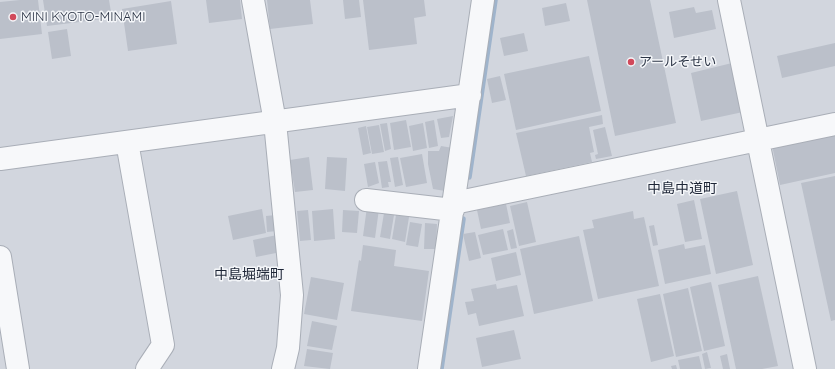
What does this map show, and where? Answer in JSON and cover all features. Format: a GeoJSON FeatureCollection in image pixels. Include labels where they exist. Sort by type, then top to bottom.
{"type":"FeatureCollection","features":[{"type":"Feature","properties":{"kind":"street"},"geometry":{"type":"LineString","coordinates":[[253,0],[275,122],[292,295],[288,348],[283,369]]}},
{"type":"Feature","properties":{"kind":"street"},"geometry":{"type":"LineString","coordinates":[[429,369],[483,0]]}},
{"type":"Feature","properties":{"kind":"street"},"geometry":{"type":"LineString","coordinates":[[729,0],[759,139],[805,369]]}},
{"type":"Feature","properties":{"kind":"street"},"geometry":{"type":"LineString","coordinates":[[0,159],[470,95]]}},
{"type":"Feature","properties":{"kind":"street"},"geometry":{"type":"LineString","coordinates":[[366,200],[454,206],[759,139],[835,124]]}},
{"type":"Feature","properties":{"kind":"street"},"geometry":{"type":"LineString","coordinates":[[127,142],[163,346],[147,369]]}},
{"type":"Feature","properties":{"kind":"street"},"geometry":{"type":"LineString","coordinates":[[0,257],[18,369]]}},
{"type":"Feature","properties":{"kind":"shaded area"},"geometry":{"type":"Polygon","coordinates":[[[0,0],[835,0],[835,369],[0,369],[0,0]]]}},
{"type":"Feature","properties":{"kind":"building"},"geometry":{"type":"Polygon","coordinates":[[[38,0],[42,34],[0,39],[0,2],[38,0]]]}},
{"type":"Feature","properties":{"kind":"building"},"geometry":{"type":"Polygon","coordinates":[[[43,0],[109,0],[112,18],[47,26],[43,0]]]}},
{"type":"Feature","properties":{"kind":"building"},"geometry":{"type":"Polygon","coordinates":[[[206,0],[240,0],[242,19],[209,23],[206,0]]]}},
{"type":"Feature","properties":{"kind":"building"},"geometry":{"type":"Polygon","coordinates":[[[267,0],[310,0],[313,24],[270,29],[267,0]]]}},
{"type":"Feature","properties":{"kind":"building"},"geometry":{"type":"Polygon","coordinates":[[[343,0],[359,0],[361,17],[345,19],[343,0]]]}},
{"type":"Feature","properties":{"kind":"building"},"geometry":{"type":"Polygon","coordinates":[[[363,0],[424,0],[426,16],[414,18],[417,44],[369,50],[363,0]]]}},
{"type":"Feature","properties":{"kind":"building","name":"アールそせい"},"geometry":{"type":"Polygon","coordinates":[[[587,0],[650,0],[676,123],[615,136],[587,0]]]}},
{"type":"Feature","properties":{"kind":"building"},"geometry":{"type":"Polygon","coordinates":[[[171,1],[177,44],[128,51],[122,9],[171,1]]]}},
{"type":"Feature","properties":{"kind":"building"},"geometry":{"type":"Polygon","coordinates":[[[566,3],[570,21],[545,26],[542,8],[566,3]]]}},
{"type":"Feature","properties":{"kind":"building"},"geometry":{"type":"Polygon","coordinates":[[[694,7],[696,13],[712,10],[716,29],[674,38],[669,12],[694,7]]]}},
{"type":"Feature","properties":{"kind":"building"},"geometry":{"type":"Polygon","coordinates":[[[67,29],[71,56],[52,59],[48,32],[67,29]]]}},
{"type":"Feature","properties":{"kind":"building"},"geometry":{"type":"Polygon","coordinates":[[[524,33],[528,51],[504,56],[500,38],[524,33]]]}},
{"type":"Feature","properties":{"kind":"building"},"geometry":{"type":"Polygon","coordinates":[[[835,43],[835,66],[782,78],[777,56],[835,43]]]}},
{"type":"Feature","properties":{"kind":"building"},"geometry":{"type":"Polygon","coordinates":[[[589,56],[601,111],[516,130],[504,74],[589,56]]]}},
{"type":"Feature","properties":{"kind":"building"},"geometry":{"type":"Polygon","coordinates":[[[732,63],[743,112],[701,121],[691,73],[732,63]]]}},
{"type":"Feature","properties":{"kind":"building"},"geometry":{"type":"Polygon","coordinates":[[[500,76],[506,100],[492,103],[487,79],[500,76]]]}},
{"type":"Feature","properties":{"kind":"building"},"geometry":{"type":"Polygon","coordinates":[[[602,115],[603,124],[589,127],[594,152],[590,153],[592,162],[526,176],[516,133],[602,115]]]}},
{"type":"Feature","properties":{"kind":"building"},"geometry":{"type":"Polygon","coordinates":[[[453,116],[449,137],[441,138],[437,119],[453,116]]]}},
{"type":"Feature","properties":{"kind":"building"},"geometry":{"type":"Polygon","coordinates":[[[406,120],[411,147],[394,150],[390,123],[406,120]]]}},
{"type":"Feature","properties":{"kind":"building"},"geometry":{"type":"Polygon","coordinates":[[[434,120],[438,146],[429,148],[425,122],[434,120]]]}},
{"type":"Feature","properties":{"kind":"building"},"geometry":{"type":"Polygon","coordinates":[[[387,123],[391,149],[385,151],[380,124],[387,123]]]}},
{"type":"Feature","properties":{"kind":"building"},"geometry":{"type":"Polygon","coordinates":[[[423,123],[427,148],[413,151],[409,126],[423,123]]]}},
{"type":"Feature","properties":{"kind":"building"},"geometry":{"type":"Polygon","coordinates":[[[379,125],[384,152],[372,154],[367,127],[379,125]]]}},
{"type":"Feature","properties":{"kind":"building"},"geometry":{"type":"Polygon","coordinates":[[[366,126],[371,153],[363,155],[358,128],[366,126]]]}},
{"type":"Feature","properties":{"kind":"building"},"geometry":{"type":"Polygon","coordinates":[[[605,127],[612,156],[596,159],[595,155],[598,154],[593,130],[605,127]]]}},
{"type":"Feature","properties":{"kind":"building"},"geometry":{"type":"Polygon","coordinates":[[[835,133],[835,173],[780,185],[772,145],[835,133]]]}},
{"type":"Feature","properties":{"kind":"building"},"geometry":{"type":"Polygon","coordinates":[[[441,146],[453,148],[445,191],[433,189],[428,164],[428,151],[439,151],[441,146]]]}},
{"type":"Feature","properties":{"kind":"building"},"geometry":{"type":"Polygon","coordinates":[[[422,154],[427,183],[406,187],[400,158],[422,154]]]}},
{"type":"Feature","properties":{"kind":"building"},"geometry":{"type":"Polygon","coordinates":[[[309,157],[313,190],[295,192],[290,160],[309,157]]]}},
{"type":"Feature","properties":{"kind":"building"},"geometry":{"type":"Polygon","coordinates":[[[327,157],[347,158],[345,191],[325,189],[327,157]]]}},
{"type":"Feature","properties":{"kind":"building"},"geometry":{"type":"Polygon","coordinates":[[[398,157],[403,185],[395,187],[390,158],[398,157]]]}},
{"type":"Feature","properties":{"kind":"building"},"geometry":{"type":"Polygon","coordinates":[[[387,161],[391,182],[388,182],[389,187],[382,188],[378,162],[387,161]]]}},
{"type":"Feature","properties":{"kind":"building"},"geometry":{"type":"Polygon","coordinates":[[[375,162],[379,183],[368,187],[364,164],[375,162]]]}},
{"type":"Feature","properties":{"kind":"building"},"geometry":{"type":"Polygon","coordinates":[[[835,176],[835,320],[831,321],[801,183],[835,176]]]}},
{"type":"Feature","properties":{"kind":"building"},"geometry":{"type":"Polygon","coordinates":[[[737,191],[753,265],[716,274],[700,199],[737,191]]]}},
{"type":"Feature","properties":{"kind":"building"},"geometry":{"type":"Polygon","coordinates":[[[694,200],[702,239],[685,242],[677,204],[694,200]]]}},
{"type":"Feature","properties":{"kind":"building"},"geometry":{"type":"Polygon","coordinates":[[[527,202],[536,242],[519,246],[510,206],[527,202]]]}},
{"type":"Feature","properties":{"kind":"building"},"geometry":{"type":"Polygon","coordinates":[[[506,204],[510,223],[481,229],[477,210],[506,204]]]}},
{"type":"Feature","properties":{"kind":"building"},"geometry":{"type":"Polygon","coordinates":[[[367,207],[379,209],[375,238],[363,236],[367,207]]]}},
{"type":"Feature","properties":{"kind":"building"},"geometry":{"type":"Polygon","coordinates":[[[262,209],[266,233],[233,240],[228,216],[262,209]]]}},
{"type":"Feature","properties":{"kind":"building"},"geometry":{"type":"Polygon","coordinates":[[[333,209],[335,239],[314,241],[312,211],[333,209]]]}},
{"type":"Feature","properties":{"kind":"building"},"geometry":{"type":"Polygon","coordinates":[[[308,210],[311,240],[300,241],[297,211],[308,210]]]}},
{"type":"Feature","properties":{"kind":"building"},"geometry":{"type":"Polygon","coordinates":[[[343,210],[359,211],[357,233],[342,232],[343,210]]]}},
{"type":"Feature","properties":{"kind":"building"},"geometry":{"type":"Polygon","coordinates":[[[633,211],[634,219],[644,217],[659,286],[598,299],[583,230],[594,228],[592,220],[633,211]]]}},
{"type":"Feature","properties":{"kind":"building"},"geometry":{"type":"Polygon","coordinates":[[[384,213],[394,215],[390,239],[380,237],[384,213]]]}},
{"type":"Feature","properties":{"kind":"building"},"geometry":{"type":"Polygon","coordinates":[[[276,215],[277,231],[267,232],[266,216],[276,215]]]}},
{"type":"Feature","properties":{"kind":"building"},"geometry":{"type":"Polygon","coordinates":[[[396,215],[409,217],[405,242],[392,239],[396,215]]]}},
{"type":"Feature","properties":{"kind":"building"},"geometry":{"type":"Polygon","coordinates":[[[410,222],[422,224],[418,247],[406,245],[410,222]]]}},
{"type":"Feature","properties":{"kind":"building"},"geometry":{"type":"Polygon","coordinates":[[[425,223],[437,224],[436,249],[424,249],[425,223]]]}},
{"type":"Feature","properties":{"kind":"building"},"geometry":{"type":"Polygon","coordinates":[[[654,225],[658,245],[653,246],[649,226],[654,225]]]}},
{"type":"Feature","properties":{"kind":"building"},"geometry":{"type":"Polygon","coordinates":[[[503,229],[508,250],[483,255],[478,235],[503,229]]]}},
{"type":"Feature","properties":{"kind":"building"},"geometry":{"type":"Polygon","coordinates":[[[513,229],[517,248],[511,249],[507,231],[513,229]]]}},
{"type":"Feature","properties":{"kind":"building"},"geometry":{"type":"Polygon","coordinates":[[[475,232],[481,258],[469,261],[463,234],[475,232]]]}},
{"type":"Feature","properties":{"kind":"building"},"geometry":{"type":"Polygon","coordinates":[[[277,235],[281,252],[256,257],[253,240],[277,235]]]}},
{"type":"Feature","properties":{"kind":"building"},"geometry":{"type":"Polygon","coordinates":[[[579,236],[593,301],[534,314],[520,249],[579,236]]]}},
{"type":"Feature","properties":{"kind":"building"},"geometry":{"type":"Polygon","coordinates":[[[684,244],[685,249],[705,245],[711,274],[665,284],[658,250],[684,244]]]}},
{"type":"Feature","properties":{"kind":"building"},"geometry":{"type":"Polygon","coordinates":[[[363,245],[396,250],[394,266],[429,271],[422,321],[351,311],[359,260],[361,261],[363,245]]]}},
{"type":"Feature","properties":{"kind":"building"},"geometry":{"type":"Polygon","coordinates":[[[516,252],[521,275],[496,281],[491,258],[516,252]]]}},
{"type":"Feature","properties":{"kind":"building"},"geometry":{"type":"Polygon","coordinates":[[[758,276],[778,366],[762,369],[736,369],[718,285],[758,276]]]}},
{"type":"Feature","properties":{"kind":"building"},"geometry":{"type":"Polygon","coordinates":[[[311,277],[344,283],[337,320],[304,314],[311,277]]]}},
{"type":"Feature","properties":{"kind":"building"},"geometry":{"type":"Polygon","coordinates":[[[711,282],[725,346],[704,351],[690,287],[711,282]]]}},
{"type":"Feature","properties":{"kind":"building"},"geometry":{"type":"Polygon","coordinates":[[[496,284],[497,289],[517,285],[524,316],[479,326],[476,313],[468,315],[465,302],[474,301],[471,289],[496,284]]]}},
{"type":"Feature","properties":{"kind":"building"},"geometry":{"type":"Polygon","coordinates":[[[688,288],[702,351],[676,357],[663,294],[688,288]]]}},
{"type":"Feature","properties":{"kind":"building"},"geometry":{"type":"Polygon","coordinates":[[[660,294],[674,356],[651,362],[637,299],[660,294]]]}},
{"type":"Feature","properties":{"kind":"building"},"geometry":{"type":"Polygon","coordinates":[[[312,321],[337,326],[332,350],[307,346],[312,321]]]}},
{"type":"Feature","properties":{"kind":"building"},"geometry":{"type":"Polygon","coordinates":[[[514,330],[521,359],[482,367],[476,338],[514,330]]]}},
{"type":"Feature","properties":{"kind":"building"},"geometry":{"type":"Polygon","coordinates":[[[307,349],[333,353],[330,369],[304,366],[307,349]]]}},
{"type":"Feature","properties":{"kind":"building"},"geometry":{"type":"Polygon","coordinates":[[[707,352],[711,368],[705,369],[702,354],[707,352]]]}},
{"type":"Feature","properties":{"kind":"building"},"geometry":{"type":"Polygon","coordinates":[[[727,354],[730,369],[723,369],[720,356],[727,354]]]}},
{"type":"Feature","properties":{"kind":"building"},"geometry":{"type":"Polygon","coordinates":[[[699,356],[702,369],[680,369],[678,360],[699,356]]]}},
{"type":"Feature","properties":{"kind":"building"},"geometry":{"type":"Polygon","coordinates":[[[676,365],[677,369],[672,369],[671,366],[676,365]]]}},
{"type":"Feature","properties":{"kind":"waterway"},"geometry":{"type":"LineString","coordinates":[[469,177],[495,0]]}},
{"type":"Feature","properties":{"kind":"waterway"},"geometry":{"type":"LineString","coordinates":[[441,369],[463,219]]}},
{"type":"Feature","properties":{"kind":"place","name":"MINI KYOTO-MINAMI"},"geometry":{"type":"Point","coordinates":[13,17]}},
{"type":"Feature","properties":{"kind":"place","name":"アールそせい"},"geometry":{"type":"Point","coordinates":[631,62]}},
{"type":"Feature","properties":{"kind":"district","name":"中島中道町"},"geometry":{"type":"Point","coordinates":[682,189]}},
{"type":"Feature","properties":{"kind":"district","name":"中島堀端町"},"geometry":{"type":"Point","coordinates":[249,275]}}]}
